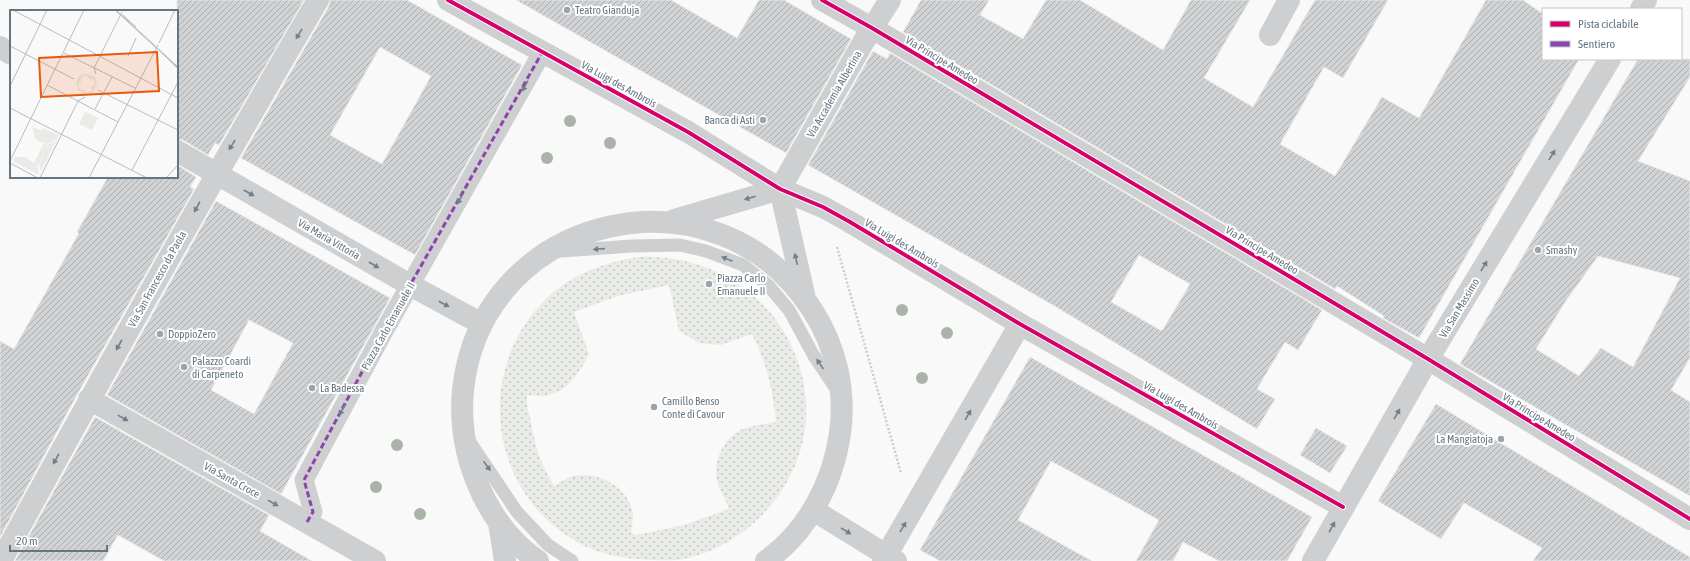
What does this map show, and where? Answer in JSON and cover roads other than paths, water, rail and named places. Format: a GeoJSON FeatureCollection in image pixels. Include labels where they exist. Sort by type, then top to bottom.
{"type":"FeatureCollection","features":[{"type":"Feature","properties":{"kind":"street","name":"Via San Francesco da Paola"},"geometry":{"type":"LineString","coordinates":[[1,561],[89,399],[216,173],[318,0]]}},
{"type":"Feature","properties":{"kind":"street","name":"Via Luigi des Ambrois"},"geometry":{"type":"LineString","coordinates":[[448,0],[520,42],[543,51],[688,132],[780,189],[823,207],[850,222],[1020,324],[1343,507]]}},
{"type":"Feature","properties":{"kind":"street","name":"Via Principe Amedeo"},"geometry":{"type":"LineString","coordinates":[[822,0],[872,28],[1428,359],[1690,519]]}},
{"type":"Feature","properties":{"kind":"street","name":"Via Accademia Albertina"},"geometry":{"type":"LineString","coordinates":[[780,189],[872,28],[890,0]]}},
{"type":"Feature","properties":{"kind":"street"},"geometry":{"type":"LineString","coordinates":[[1270,35],[1289,0]]}},
{"type":"Feature","properties":{"kind":"street"},"geometry":{"type":"LineString","coordinates":[[0,47],[10,53]]}},
{"type":"Feature","properties":{"kind":"street","name":"Piazza Carlo Emanuele II"},"geometry":{"type":"LineString","coordinates":[[307,522],[313,512],[304,480],[410,286],[543,51]]}},
{"type":"Feature","properties":{"kind":"street","name":"Via San Massimo"},"geometry":{"type":"LineString","coordinates":[[1313,561],[1428,359],[1609,60]]}},
{"type":"Feature","properties":{"kind":"street","name":"Via Maria Vittoria"},"geometry":{"type":"LineString","coordinates":[[178,152],[410,286],[482,324]]}},
{"type":"Feature","properties":{"kind":"street"},"geometry":{"type":"LineString","coordinates":[[668,222],[780,189],[804,298]]}},
{"type":"Feature","properties":{"kind":"street"},"geometry":{"type":"LineString","coordinates":[[538,561],[518,546],[499,522],[484,499],[473,474],[465,434],[462,405],[464,382],[470,356],[482,324],[500,296],[517,277],[548,252],[595,230],[625,223],[668,222],[691,225],[717,232],[741,243],[782,272],[804,298],[820,321],[830,345],[837,368],[842,397],[841,423],[838,450],[831,474],[813,510],[790,540],[766,561]]}},
{"type":"Feature","properties":{"kind":"street"},"geometry":{"type":"LineString","coordinates":[[813,510],[889,559],[914,510],[1020,324]]}},
{"type":"Feature","properties":{"kind":"street","name":"Via Santa Croce"},"geometry":{"type":"LineString","coordinates":[[89,399],[375,561]]}},
{"type":"Feature","properties":{"kind":"street"},"geometry":{"type":"LineString","coordinates":[[499,522],[505,561]]}},
{"type":"Feature","properties":{"kind":"lane"},"geometry":{"type":"LineString","coordinates":[[548,252],[632,246],[680,245],[706,250],[743,265],[768,285],[789,310],[814,356],[842,397]]}},
{"type":"Feature","properties":{"kind":"lane"},"geometry":{"type":"LineString","coordinates":[[465,434],[517,512],[548,545],[572,561]]}},
{"type":"Feature","properties":{"kind":"place","name":"Teatro Gianduja"},"geometry":{"type":"Point","coordinates":[567,10]}},
{"type":"Feature","properties":{"kind":"place","name":"Banca di Asti"},"geometry":{"type":"Point","coordinates":[763,120]}},
{"type":"Feature","properties":{"kind":"place","name":"Smashy"},"geometry":{"type":"Point","coordinates":[1538,250]}},
{"type":"Feature","properties":{"kind":"place","name":"Piazza Carlo Emanuele II"},"geometry":{"type":"Point","coordinates":[709,284]}},
{"type":"Feature","properties":{"kind":"place","name":"DoppioZero"},"geometry":{"type":"Point","coordinates":[160,334]}},
{"type":"Feature","properties":{"kind":"place","name":"Palazzo Coardi di Carpeneto"},"geometry":{"type":"Point","coordinates":[184,367]}},
{"type":"Feature","properties":{"kind":"place","name":"La Badessa"},"geometry":{"type":"Point","coordinates":[312,388]}},
{"type":"Feature","properties":{"kind":"place","name":"Camillo Benso Conte di Cavour"},"geometry":{"type":"Point","coordinates":[654,407]}},
{"type":"Feature","properties":{"kind":"place","name":"La Mangiatoja"},"geometry":{"type":"Point","coordinates":[1501,439]}}]}
